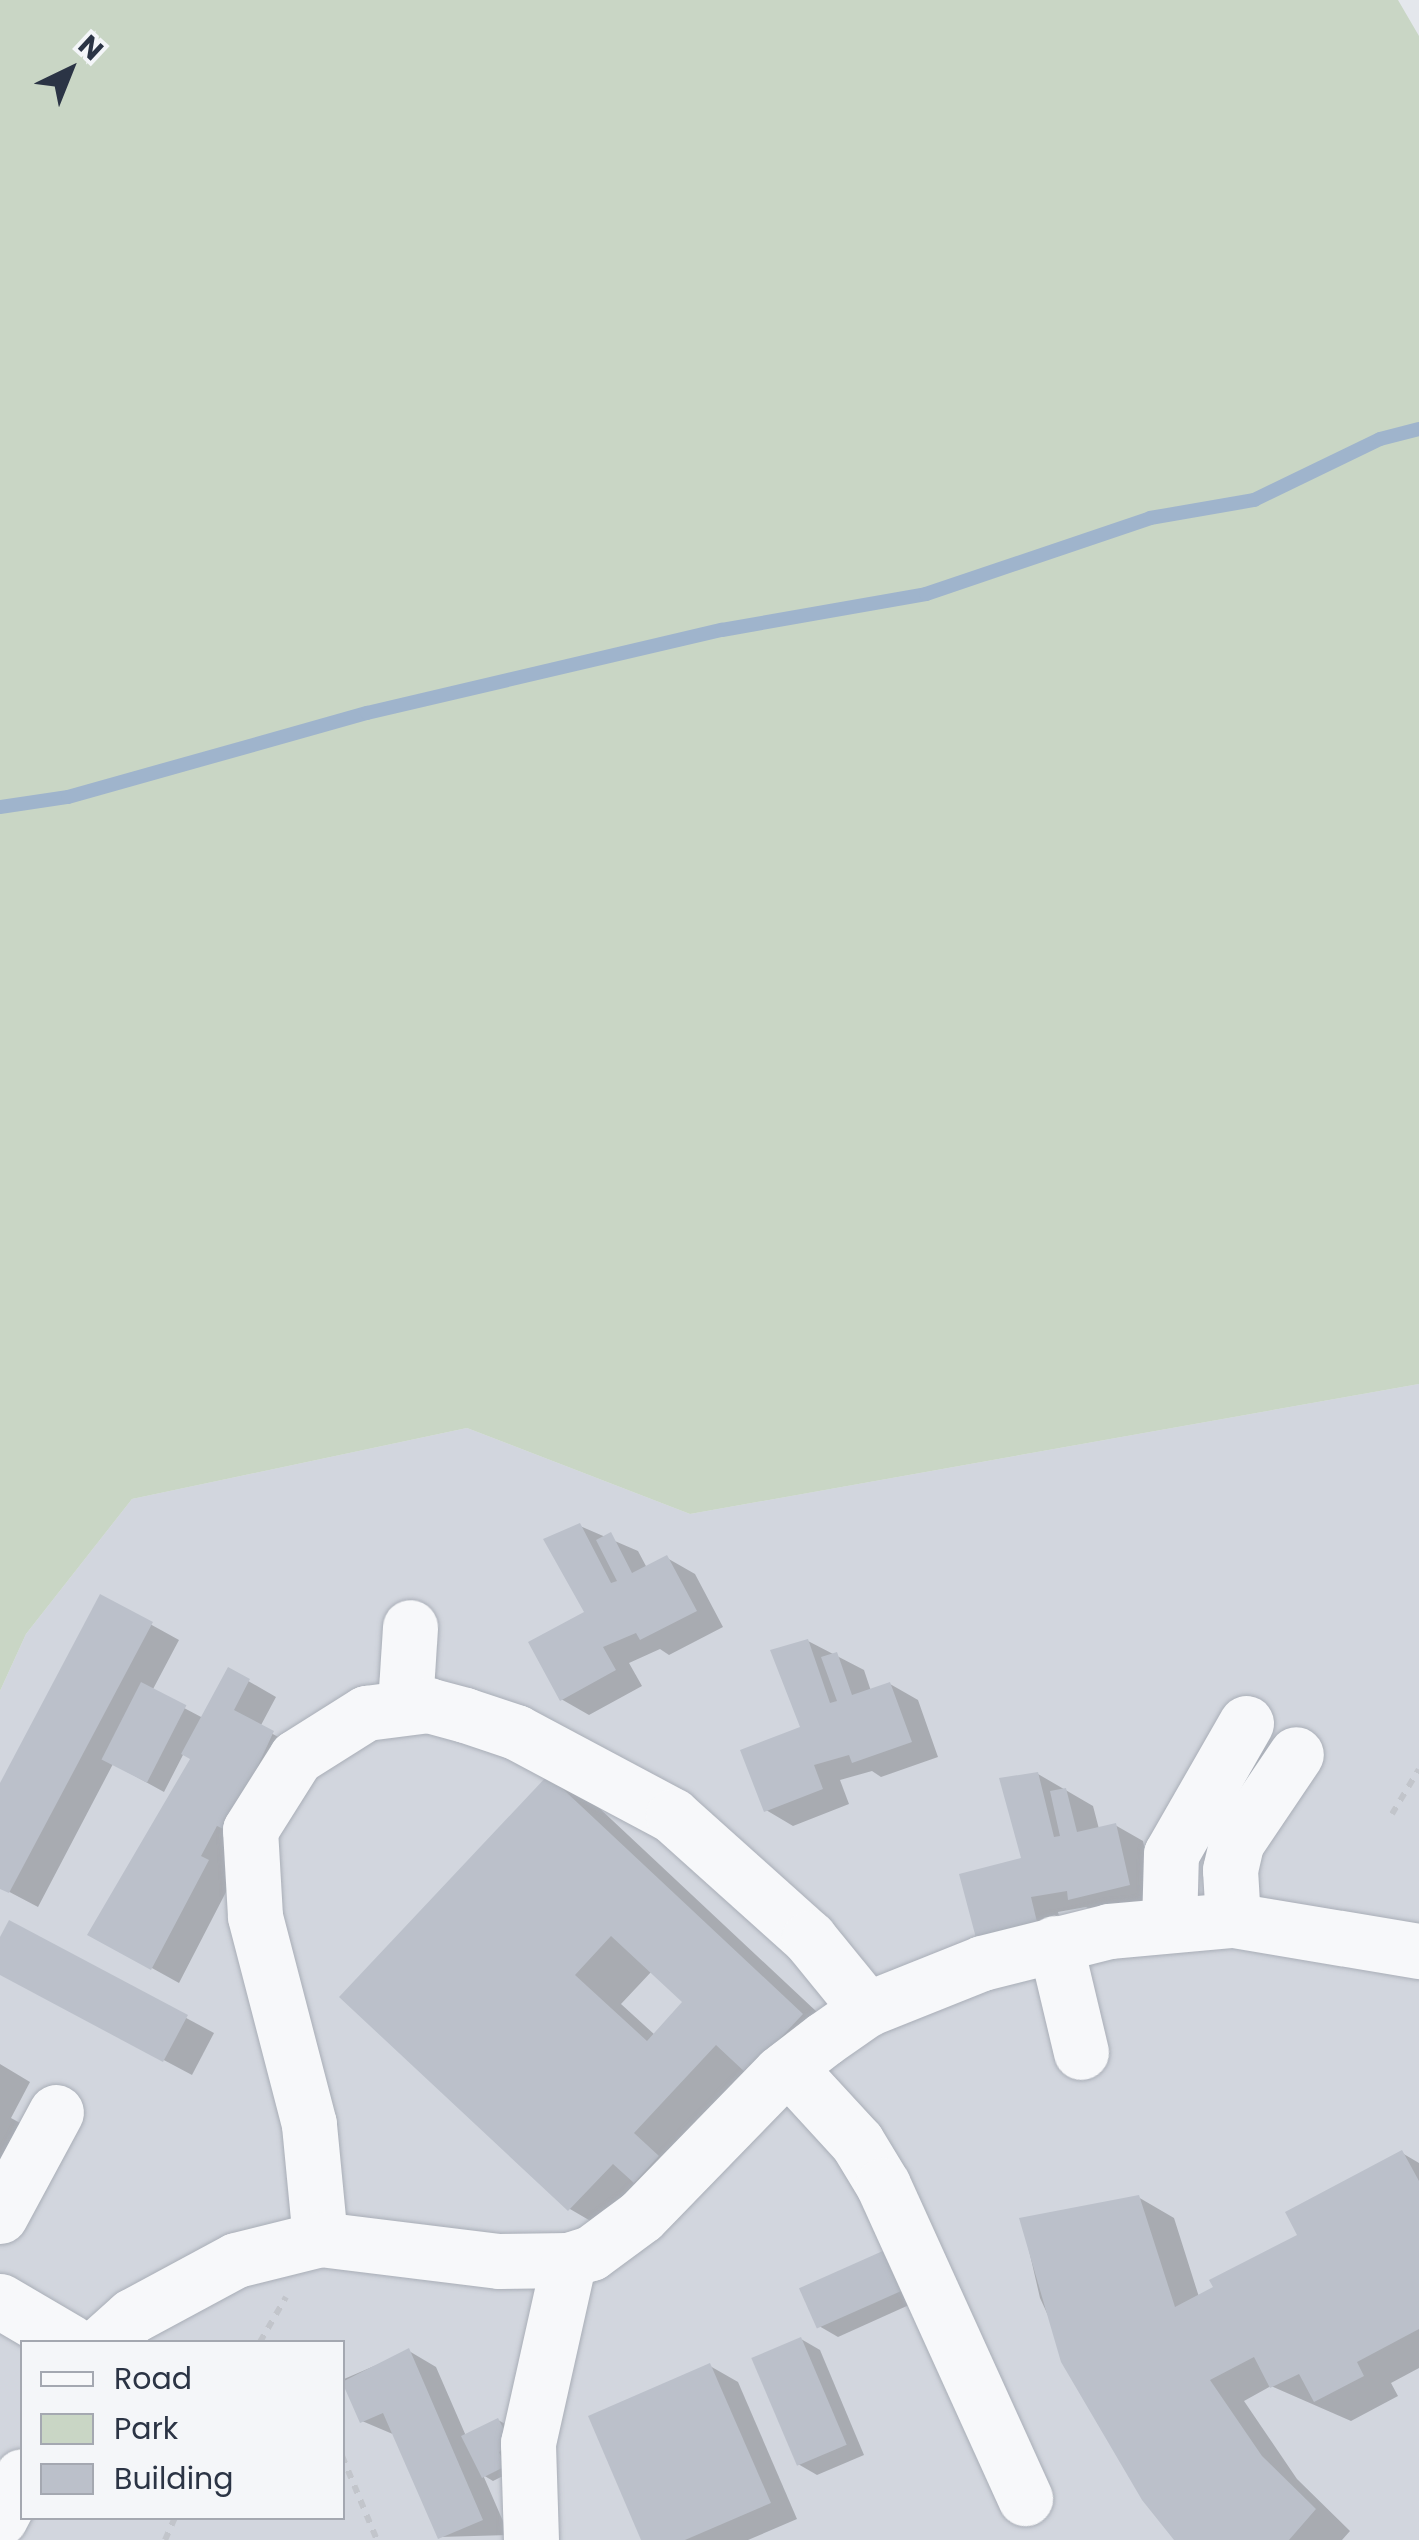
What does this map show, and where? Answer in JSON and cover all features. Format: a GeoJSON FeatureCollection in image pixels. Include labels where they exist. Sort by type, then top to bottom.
{"type":"FeatureCollection","features":[{"type":"Feature","properties":{"kind":"lane"},"geometry":{"type":"LineString","coordinates":[[405,1705],[410,1627]]}},
{"type":"Feature","properties":{"kind":"lane"},"geometry":{"type":"LineString","coordinates":[[320,2239],[298,2068],[255,1916],[250,1830],[296,1756],[334,1728],[405,1705],[428,1704],[516,1732],[674,1816],[810,1938],[866,2009]]}},
{"type":"Feature","properties":{"kind":"lane"},"geometry":{"type":"LineString","coordinates":[[1201,1923],[1170,1854],[1270,1738]]}},
{"type":"Feature","properties":{"kind":"lane"},"geometry":{"type":"LineString","coordinates":[[105,2340],[132,2316],[236,2260],[320,2239],[500,2261],[569,2260],[591,2253],[641,2216],[788,2067],[866,2009],[982,1963],[1055,1944],[1201,1923],[1419,1951]]}},
{"type":"Feature","properties":{"kind":"lane"},"geometry":{"type":"LineString","coordinates":[[1055,1944],[1081,2052]]}},
{"type":"Feature","properties":{"kind":"lane"},"geometry":{"type":"LineString","coordinates":[[788,2067],[857,2142],[882,2185],[1025,2498]]}},
{"type":"Feature","properties":{"kind":"lane"},"geometry":{"type":"LineString","coordinates":[[0,2216],[56,2112]]}},
{"type":"Feature","properties":{"kind":"lane"},"geometry":{"type":"LineString","coordinates":[[530,2540],[528,2444],[569,2260]]}},
{"type":"Feature","properties":{"kind":"lane"},"geometry":{"type":"LineString","coordinates":[[0,2301],[67,2340]]}},
{"type":"Feature","properties":{"kind":"path"},"geometry":{"type":"LineString","coordinates":[[1392,1814],[1419,1769]]}},
{"type":"Feature","properties":{"kind":"path"},"geometry":{"type":"LineString","coordinates":[[345,2463],[376,2540]]}},
{"type":"Feature","properties":{"kind":"shaded area"},"geometry":{"type":"Polygon","coordinates":[[[1419,1384],[1419,2540],[0,2540],[0,1691],[26,1634],[132,1499],[467,1428],[690,1514],[1419,1384]]]}},
{"type":"Feature","properties":{"kind":"green space"},"geometry":{"type":"Polygon","coordinates":[[[0,0],[1398,0],[1419,36],[1419,1384],[690,1514],[467,1428],[132,1499],[26,1634],[0,1691],[0,0]]]}},
{"type":"Feature","properties":{"kind":"building"},"geometry":{"type":"Polygon","coordinates":[[[580,1523],[611,1583],[617,1581],[596,1540],[611,1532],[632,1573],[667,1555],[697,1611],[640,1640],[636,1633],[603,1647],[616,1670],[560,1701],[528,1642],[584,1612],[543,1539],[580,1523]]]}},
{"type":"Feature","properties":{"kind":"building"},"geometry":{"type":"Polygon","coordinates":[[[100,1594],[153,1622],[9,1893],[0,1889],[0,1783],[100,1594]]]}},
{"type":"Feature","properties":{"kind":"building"},"geometry":{"type":"Polygon","coordinates":[[[808,1639],[830,1703],[837,1701],[821,1657],[837,1652],[852,1695],[890,1682],[912,1742],[852,1763],[849,1755],[814,1765],[823,1789],[764,1812],[740,1750],[800,1727],[770,1650],[808,1639]]]}},
{"type":"Feature","properties":{"kind":"building"},"geometry":{"type":"Polygon","coordinates":[[[228,1667],[250,1679],[234,1710],[274,1731],[228,1831],[217,1826],[201,1856],[209,1860],[151,1970],[87,1935],[190,1759],[181,1754],[228,1667]]]}},
{"type":"Feature","properties":{"kind":"building"},"geometry":{"type":"Polygon","coordinates":[[[141,1682],[186,1705],[147,1783],[102,1760],[141,1682]]]}},
{"type":"Feature","properties":{"kind":"building"},"geometry":{"type":"Polygon","coordinates":[[[1038,1772],[1054,1837],[1060,1836],[1050,1791],[1066,1788],[1077,1832],[1116,1823],[1130,1885],[1068,1900],[1067,1891],[1031,1897],[1037,1922],[976,1938],[959,1874],[1021,1858],[999,1778],[1038,1772]]]}},
{"type":"Feature","properties":{"kind":"building"},"geometry":{"type":"Polygon","coordinates":[[[548,1775],[803,2014],[747,2074],[716,2045],[634,2133],[659,2156],[634,2183],[613,2164],[568,2211],[339,1997],[548,1775]],[[611,1936],[575,1975],[647,2041],[682,2002],[611,1936]]]}},
{"type":"Feature","properties":{"kind":"building"},"geometry":{"type":"Polygon","coordinates":[[[9,1920],[188,2015],[163,2062],[0,1975],[0,1937],[9,1920]]]}},
{"type":"Feature","properties":{"kind":"building"},"geometry":{"type":"Polygon","coordinates":[[[1402,2150],[1419,2181],[1419,2329],[1357,2362],[1364,2376],[1314,2402],[1299,2374],[1270,2388],[1254,2357],[1210,2380],[1262,2456],[1316,2509],[1289,2540],[1174,2540],[1142,2500],[1061,2362],[1019,2218],[1139,2195],[1175,2307],[1213,2287],[1209,2280],[1297,2235],[1285,2212],[1402,2150]]]}},
{"type":"Feature","properties":{"kind":"building"},"geometry":{"type":"Polygon","coordinates":[[[894,2246],[912,2286],[817,2328],[799,2288],[894,2246]]]}},
{"type":"Feature","properties":{"kind":"building"},"geometry":{"type":"Polygon","coordinates":[[[801,2337],[847,2445],[797,2466],[751,2358],[801,2337]]]}},
{"type":"Feature","properties":{"kind":"building"},"geometry":{"type":"Polygon","coordinates":[[[409,2348],[483,2520],[438,2539],[383,2413],[360,2423],[345,2380],[409,2348]]]}},
{"type":"Feature","properties":{"kind":"building"},"geometry":{"type":"Polygon","coordinates":[[[710,2363],[771,2503],[685,2540],[641,2540],[588,2416],[710,2363]]]}},
{"type":"Feature","properties":{"kind":"building"},"geometry":{"type":"Polygon","coordinates":[[[498,2418],[512,2445],[499,2452],[506,2466],[482,2478],[461,2436],[498,2418]]]}},
{"type":"Feature","properties":{"kind":"waterway"},"geometry":{"type":"LineString","coordinates":[[0,807],[68,797],[367,713],[722,630],[926,594],[1150,518],[1254,500],[1380,439],[1419,429]]}}]}
